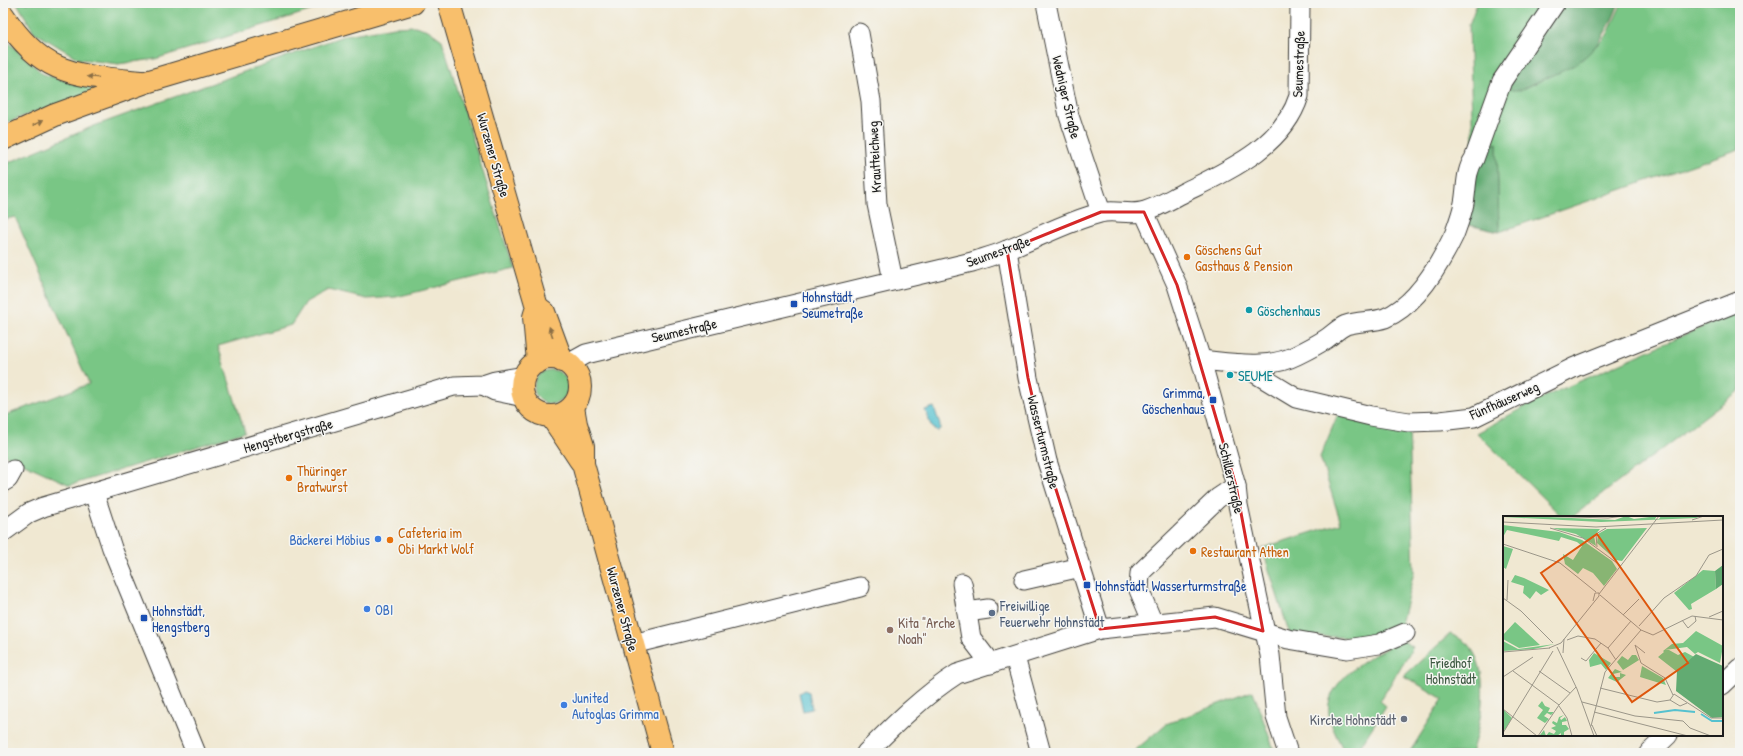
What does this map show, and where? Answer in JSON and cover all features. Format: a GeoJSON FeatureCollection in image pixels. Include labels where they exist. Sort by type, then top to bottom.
{"type":"FeatureCollection","features":[{"type":"Feature","properties":{"kind":"main road"},"geometry":{"type":"LineString","coordinates":[[3,139],[55,115],[146,82],[413,3]]}},
{"type":"Feature","properties":{"kind":"main road","name":"Wurzener Straße"},"geometry":{"type":"LineString","coordinates":[[449,3],[537,307],[534,317],[529,378]]}},
{"type":"Feature","properties":{"kind":"main road"},"geometry":{"type":"LineString","coordinates":[[3,15],[15,33],[30,49],[46,62],[64,71],[83,76],[146,82]]}},
{"type":"Feature","properties":{"kind":"main road","name":"Wurzener Straße"},"geometry":{"type":"LineString","coordinates":[[537,307],[544,312],[565,362],[576,372],[580,384],[579,396],[573,407],[576,424],[583,446],[583,464],[663,753]]}},
{"type":"Feature","properties":{"kind":"main road"},"geometry":{"type":"LineString","coordinates":[[565,362],[548,359],[529,378],[530,407],[540,414],[551,416],[563,414],[573,407]]}},
{"type":"Feature","properties":{"kind":"main road","name":"Wurzener Straße"},"geometry":{"type":"LineString","coordinates":[[551,416],[572,450],[583,464]]}},
{"type":"Feature","properties":{"kind":"street","name":"Wedniger Straße"},"geometry":{"type":"LineString","coordinates":[[1046,3],[1069,116],[1101,212]]}},
{"type":"Feature","properties":{"kind":"street","name":"Seumestraße"},"geometry":{"type":"LineString","coordinates":[[565,362],[586,354],[972,262],[1007,250],[1052,230],[1101,212],[1144,212],[1210,180],[1244,161],[1270,140],[1288,119],[1295,107],[1299,96],[1300,3]]}},
{"type":"Feature","properties":{"kind":"street","name":"Fünfhäuserweg"},"geometry":{"type":"LineString","coordinates":[[1201,360],[1240,364],[1269,363],[1295,356],[1322,342],[1346,326],[1385,318],[1412,299],[1425,285],[1453,236],[1465,202],[1469,166],[1474,159],[1502,81],[1555,3]]}},
{"type":"Feature","properties":{"kind":"street","name":"Krautteichweg"},"geometry":{"type":"LineString","coordinates":[[858,33],[871,101],[877,204],[893,280]]}},
{"type":"Feature","properties":{"kind":"street","name":"Schillerstraße"},"geometry":{"type":"LineString","coordinates":[[1144,212],[1177,284],[1201,360],[1236,486],[1238,506],[1270,656],[1276,717],[1288,753]]}},
{"type":"Feature","properties":{"kind":"street","name":"Wasserturmstraße"},"geometry":{"type":"LineString","coordinates":[[1007,250],[1036,418],[1047,461],[1100,629]]}},
{"type":"Feature","properties":{"kind":"street","name":"Fünfhäuserweg"},"geometry":{"type":"LineString","coordinates":[[1240,364],[1296,398],[1371,416],[1409,422],[1440,421],[1474,417],[1575,367],[1740,301]]}},
{"type":"Feature","properties":{"kind":"street","name":"Hengstbergstraße"},"geometry":{"type":"LineString","coordinates":[[3,532],[29,513],[43,507],[454,386],[483,385],[495,391],[529,378]]}},
{"type":"Feature","properties":{"kind":"street"},"geometry":{"type":"LineString","coordinates":[[1153,623],[1139,590],[1140,573],[1218,498],[1236,486]]}},
{"type":"Feature","properties":{"kind":"street"},"geometry":{"type":"LineString","coordinates":[[94,493],[112,548],[196,753]]}},
{"type":"Feature","properties":{"kind":"street"},"geometry":{"type":"LineString","coordinates":[[1024,580],[1081,567]]}},
{"type":"Feature","properties":{"kind":"street"},"geometry":{"type":"LineString","coordinates":[[962,583],[971,638],[991,664]]}},
{"type":"Feature","properties":{"kind":"street"},"geometry":{"type":"LineString","coordinates":[[633,644],[860,587]]}},
{"type":"Feature","properties":{"kind":"street"},"geometry":{"type":"LineString","coordinates":[[967,612],[988,609]]}},
{"type":"Feature","properties":{"kind":"street"},"geometry":{"type":"LineString","coordinates":[[866,753],[888,731],[942,684],[957,674],[1100,629],[1215,617],[1264,630],[1288,639],[1347,649],[1380,644],[1405,633]]}},
{"type":"Feature","properties":{"kind":"street"},"geometry":{"type":"LineString","coordinates":[[1015,657],[1041,753]]}},
{"type":"Feature","properties":{"kind":"street"},"geometry":{"type":"LineString","coordinates":[[1723,684],[1740,668]]}},
{"type":"Feature","properties":{"kind":"street"},"geometry":{"type":"LineString","coordinates":[[1649,753],[1667,736]]}},
{"type":"Feature","properties":{"kind":"highlighted area"},"geometry":{"type":"Polygon","coordinates":[[[1101,212],[1144,212],[1177,285],[1236,486],[1263,631],[1215,617],[1100,629],[1047,461],[1028,378],[1007,250],[1101,212]]]}},
{"type":"Feature","properties":{"kind":"green space"},"geometry":{"type":"Polygon","coordinates":[[[17,3],[335,3],[155,59],[118,64],[79,59],[34,32],[17,3]]]}},
{"type":"Feature","properties":{"kind":"green space"},"geometry":{"type":"Polygon","coordinates":[[[1477,3],[1547,3],[1473,149],[1469,25],[1477,3]]]}},
{"type":"Feature","properties":{"kind":"green space"},"geometry":{"type":"Polygon","coordinates":[[[1561,3],[1619,3],[1612,21],[1602,38],[1582,60],[1568,69],[1521,90],[1512,90],[1505,83],[1561,3]]]}},
{"type":"Feature","properties":{"kind":"green space"},"geometry":{"type":"Polygon","coordinates":[[[1622,3],[1740,3],[1739,149],[1499,232],[1497,143],[1479,150],[1505,83],[1521,90],[1574,65],[1588,54],[1607,35],[1622,3]]]}},
{"type":"Feature","properties":{"kind":"green space"},"geometry":{"type":"Polygon","coordinates":[[[415,26],[428,30],[442,40],[513,268],[396,297],[367,299],[328,290],[306,302],[291,325],[218,346],[245,432],[70,485],[3,454],[3,416],[89,384],[15,217],[3,220],[3,165],[94,126],[346,35],[394,27],[415,26]]]}},
{"type":"Feature","properties":{"kind":"green space"},"geometry":{"type":"Polygon","coordinates":[[[3,34],[7,41],[43,74],[101,91],[37,111],[3,124],[3,34]]]}},
{"type":"Feature","properties":{"kind":"green space"},"geometry":{"type":"Polygon","coordinates":[[[1497,143],[1499,232],[1464,224],[1479,150],[1497,143]]]}},
{"type":"Feature","properties":{"kind":"green space"},"geometry":{"type":"Polygon","coordinates":[[[1740,314],[1740,390],[1573,516],[1561,516],[1477,433],[1535,401],[1725,317],[1740,314]]]}},
{"type":"Feature","properties":{"kind":"green space"},"geometry":{"type":"Polygon","coordinates":[[[548,370],[554,370],[558,371],[565,377],[568,387],[567,394],[561,401],[554,404],[548,404],[544,403],[537,397],[534,390],[534,384],[535,380],[541,373],[548,370]]]}},
{"type":"Feature","properties":{"kind":"green space"},"geometry":{"type":"Polygon","coordinates":[[[1338,414],[1409,427],[1414,572],[1400,628],[1363,638],[1290,635],[1262,548],[1341,523],[1320,457],[1338,414]]]}},
{"type":"Feature","properties":{"kind":"green space","name":"Friedhof Hohnstädt"},"geometry":{"type":"Polygon","coordinates":[[[1450,634],[1464,641],[1471,648],[1477,659],[1481,672],[1481,714],[1471,753],[1409,753],[1443,699],[1404,676],[1450,634]]]}},
{"type":"Feature","properties":{"kind":"green space","name":"Friedhof Hohnstädt"},"geometry":{"type":"Polygon","coordinates":[[[1403,641],[1413,647],[1380,701],[1386,706],[1361,745],[1374,753],[1345,753],[1333,729],[1329,716],[1329,703],[1333,692],[1348,673],[1370,657],[1403,641]]]}},
{"type":"Feature","properties":{"kind":"green space"},"geometry":{"type":"Polygon","coordinates":[[[1253,691],[1275,753],[1132,753],[1166,724],[1253,691]]]}},
{"type":"Feature","properties":{"kind":"water"},"geometry":{"type":"Polygon","coordinates":[[[934,407],[940,425],[940,429],[937,431],[932,428],[925,410],[934,407]]]}},
{"type":"Feature","properties":{"kind":"water"},"geometry":{"type":"Polygon","coordinates":[[[804,690],[809,692],[812,709],[803,711],[799,693],[804,690]]]}},
{"type":"Feature","properties":{"kind":"place","name":"Göschens Gut Gasthaus & Pension"},"geometry":{"type":"Point","coordinates":[1187,257]}},
{"type":"Feature","properties":{"kind":"place","name":"Hohnstädt, Seumetraße"},"geometry":{"type":"Point","coordinates":[794,304]}},
{"type":"Feature","properties":{"kind":"place","name":"Göschenhaus"},"geometry":{"type":"Point","coordinates":[1249,310]}},
{"type":"Feature","properties":{"kind":"place","name":"SEUME"},"geometry":{"type":"Point","coordinates":[1230,375]}},
{"type":"Feature","properties":{"kind":"place","name":"Grimma, Göschenhaus"},"geometry":{"type":"Point","coordinates":[1213,400]}},
{"type":"Feature","properties":{"kind":"place","name":"Thüringer Bratwurst"},"geometry":{"type":"Point","coordinates":[289,478]}},
{"type":"Feature","properties":{"kind":"place","name":"Bäckerei Möbius"},"geometry":{"type":"Point","coordinates":[378,539]}},
{"type":"Feature","properties":{"kind":"place","name":"Cafeteria im Obi Markt Wolf"},"geometry":{"type":"Point","coordinates":[390,540]}},
{"type":"Feature","properties":{"kind":"place","name":"Restaurant Athen"},"geometry":{"type":"Point","coordinates":[1193,551]}},
{"type":"Feature","properties":{"kind":"place","name":"Hohnstädt, Wasserturmstraße"},"geometry":{"type":"Point","coordinates":[1087,585]}},
{"type":"Feature","properties":{"kind":"place","name":"OBI"},"geometry":{"type":"Point","coordinates":[367,609]}},
{"type":"Feature","properties":{"kind":"place","name":"Freiwillige Feuerwehr Hohnstädt"},"geometry":{"type":"Point","coordinates":[992,613]}},
{"type":"Feature","properties":{"kind":"place","name":"Hohnstädt, Hengstberg"},"geometry":{"type":"Point","coordinates":[144,618]}},
{"type":"Feature","properties":{"kind":"place","name":"Kita \"Arche Noah\""},"geometry":{"type":"Point","coordinates":[890,630]}},
{"type":"Feature","properties":{"kind":"place","name":"Junited Autoglas Grimma"},"geometry":{"type":"Point","coordinates":[564,705]}},
{"type":"Feature","properties":{"kind":"place","name":"Kirche Hohnstädt"},"geometry":{"type":"Point","coordinates":[1404,719]}}]}
